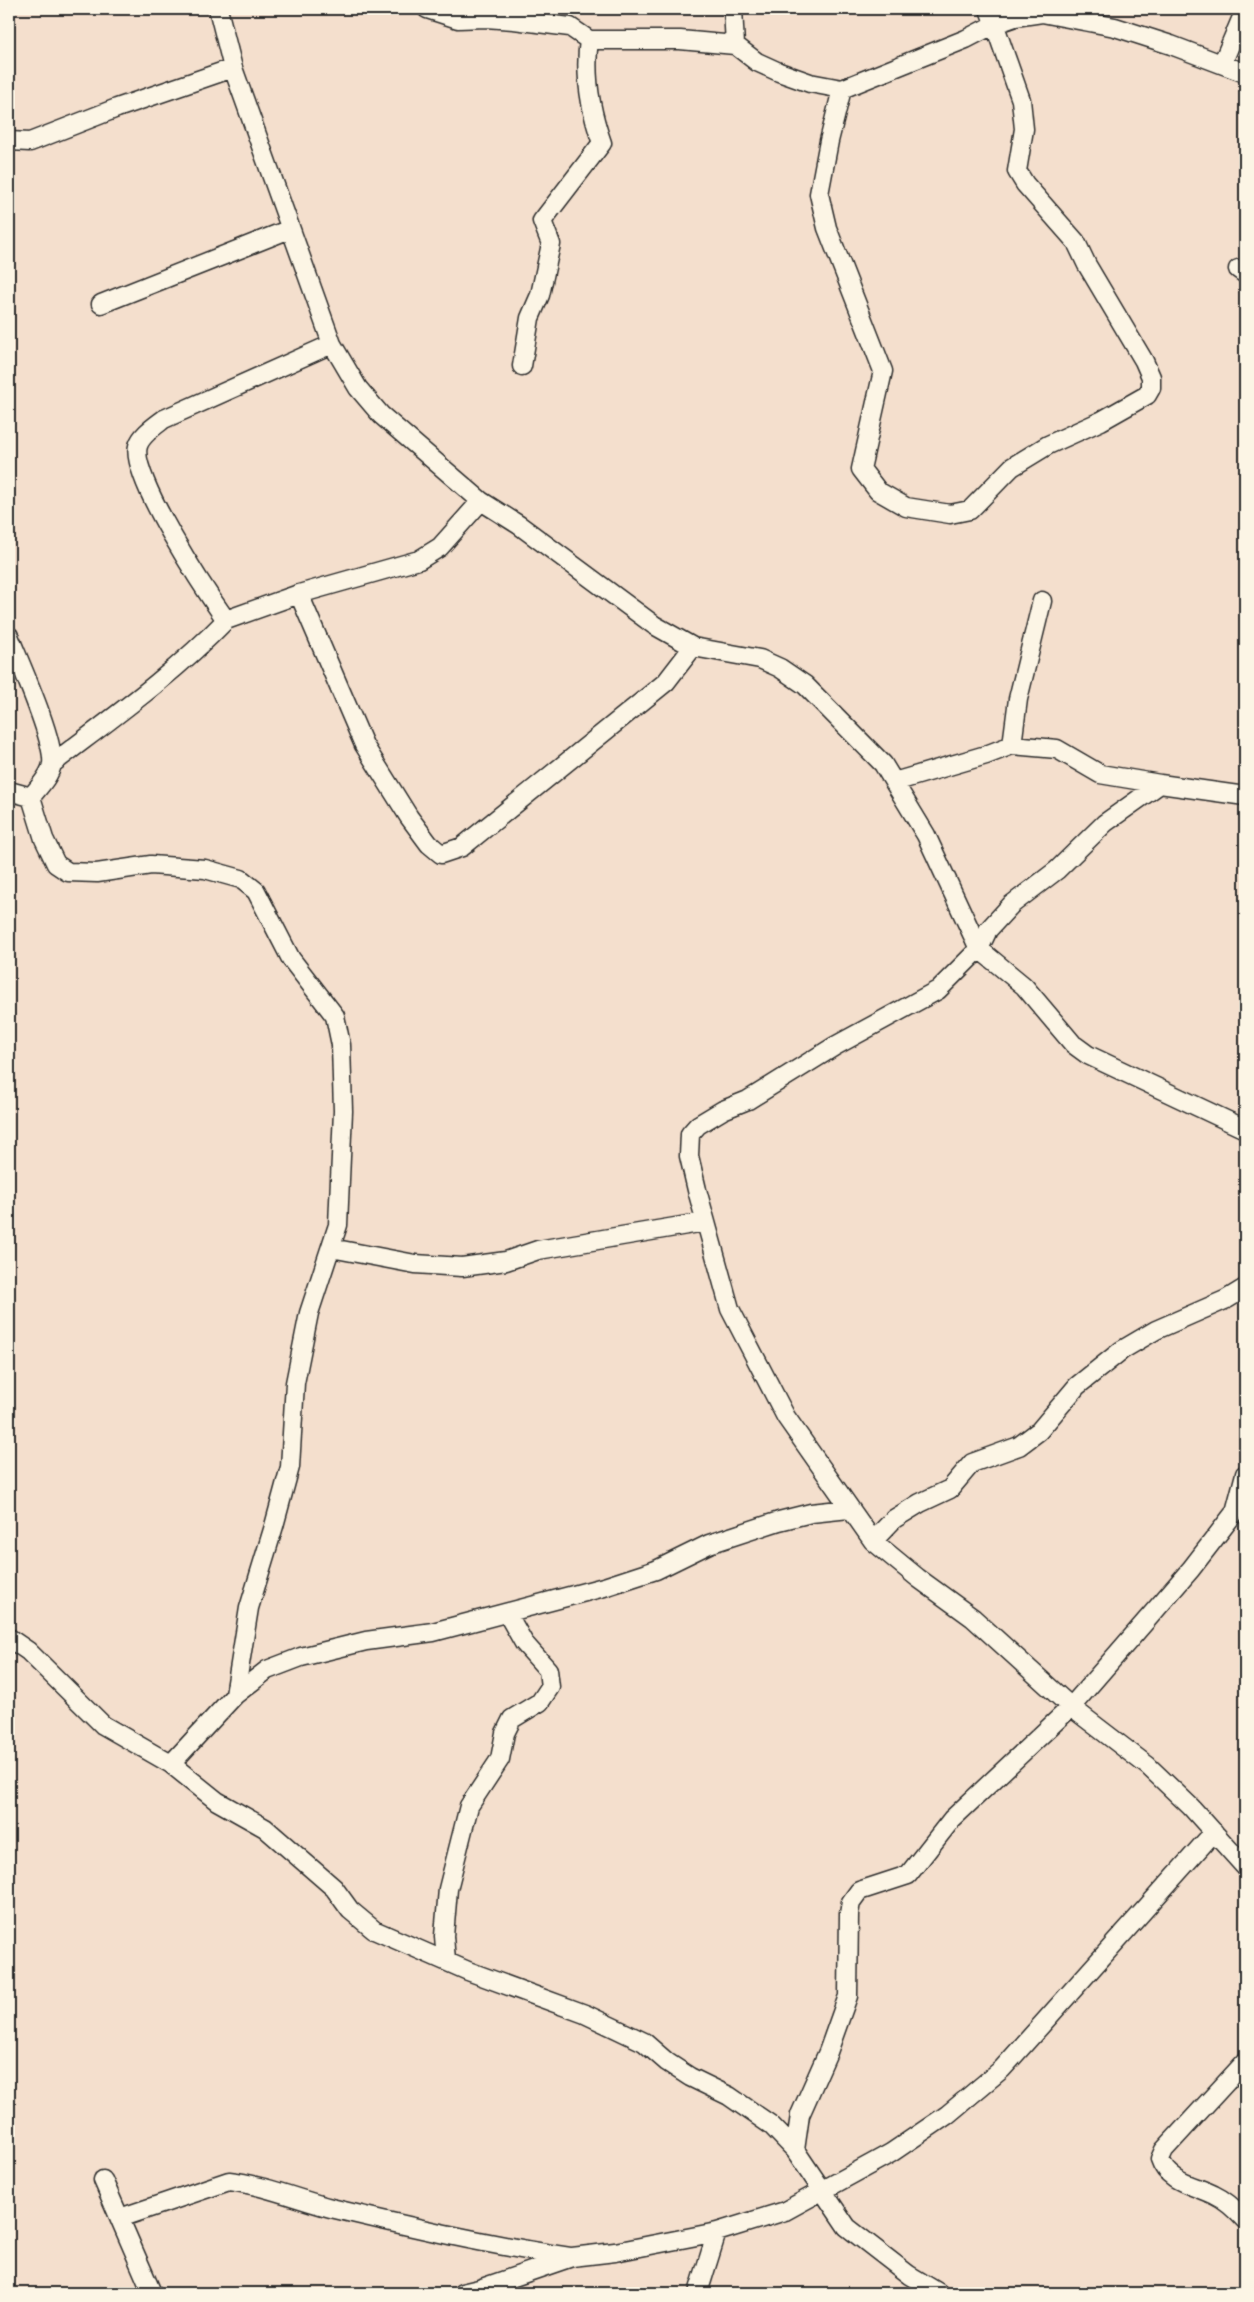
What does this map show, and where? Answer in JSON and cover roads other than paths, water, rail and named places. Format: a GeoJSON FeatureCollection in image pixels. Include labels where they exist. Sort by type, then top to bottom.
{"type":"FeatureCollection","features":[{"type":"Feature","properties":{"kind":"street"},"geometry":{"type":"LineString","coordinates":[[218,9],[234,68],[332,344],[358,388],[381,415],[481,501],[519,525],[654,624],[693,647],[760,659],[780,668],[805,685],[883,764],[926,835],[979,949],[1024,986],[1074,1044],[1088,1055],[1245,1129]]}},
{"type":"Feature","properties":{"kind":"street"},"geometry":{"type":"LineString","coordinates":[[427,9],[458,19],[514,20],[570,27],[589,40],[680,40],[735,45],[757,62],[779,72],[810,83],[842,89],[966,39],[992,16],[1014,17],[1042,13],[1115,27],[1245,73]]}},
{"type":"Feature","properties":{"kind":"street"},"geometry":{"type":"LineString","coordinates":[[733,9],[735,45]]}},
{"type":"Feature","properties":{"kind":"street"},"geometry":{"type":"LineString","coordinates":[[1222,64],[1245,10]]}},
{"type":"Feature","properties":{"kind":"street"},"geometry":{"type":"LineString","coordinates":[[842,89],[829,141],[819,194],[827,228],[883,371],[861,469],[878,491],[906,507],[950,514],[970,510],[1012,467],[1048,445],[1134,404],[1147,395],[1151,388],[1151,377],[1144,362],[1087,266],[1076,242],[1025,184],[1017,171],[1024,129],[1021,100],[992,16]]}},
{"type":"Feature","properties":{"kind":"street"},"geometry":{"type":"LineString","coordinates":[[522,366],[530,318],[540,295],[551,244],[542,221],[602,143],[591,113],[586,62],[589,40]]}},
{"type":"Feature","properties":{"kind":"street"},"geometry":{"type":"LineString","coordinates":[[9,141],[30,142],[117,108],[234,68]]}},
{"type":"Feature","properties":{"kind":"street"},"geometry":{"type":"LineString","coordinates":[[101,304],[290,229]]}},
{"type":"Feature","properties":{"kind":"street"},"geometry":{"type":"LineString","coordinates":[[226,620],[176,545],[142,473],[137,458],[138,445],[149,431],[164,419],[332,344]]}},
{"type":"Feature","properties":{"kind":"street"},"geometry":{"type":"LineString","coordinates":[[31,797],[52,764],[156,686],[194,653],[226,620],[299,594],[419,560],[440,547],[481,501]]}},
{"type":"Feature","properties":{"kind":"street"},"geometry":{"type":"LineString","coordinates":[[299,594],[364,745],[409,817],[429,844],[441,854],[462,847],[636,707],[666,682],[693,647]]}},
{"type":"Feature","properties":{"kind":"street"},"geometry":{"type":"LineString","coordinates":[[1012,745],[1018,699],[1042,601]]}},
{"type":"Feature","properties":{"kind":"street"},"geometry":{"type":"LineString","coordinates":[[9,636],[48,735],[52,764]]}},
{"type":"Feature","properties":{"kind":"street"},"geometry":{"type":"LineString","coordinates":[[894,782],[986,755],[1012,745],[1057,749],[1100,774],[1245,796]]}},
{"type":"Feature","properties":{"kind":"street"},"geometry":{"type":"LineString","coordinates":[[1160,784],[1105,823],[1057,870],[1011,905],[988,930],[979,949],[938,990],[835,1046],[748,1100],[723,1110],[698,1125],[690,1134],[689,1156],[705,1222],[730,1309],[748,1347],[786,1417],[873,1541],[918,1578],[973,1618],[1071,1708],[1148,1766],[1214,1832],[1245,1867]]}},
{"type":"Feature","properties":{"kind":"street"},"geometry":{"type":"LineString","coordinates":[[9,791],[31,797]]}},
{"type":"Feature","properties":{"kind":"street"},"geometry":{"type":"LineString","coordinates":[[31,797],[44,840],[56,864],[68,872],[97,873],[151,865],[205,869],[241,879],[256,891],[291,959],[335,1016],[341,1045],[344,1111],[338,1225],[309,1313],[295,1383],[290,1467],[249,1608],[234,1695]]}},
{"type":"Feature","properties":{"kind":"street"},"geometry":{"type":"LineString","coordinates":[[331,1248],[415,1264],[462,1267],[506,1261],[538,1250],[705,1222]]}},
{"type":"Feature","properties":{"kind":"street"},"geometry":{"type":"LineString","coordinates":[[873,1541],[894,1519],[920,1503],[950,1489],[972,1463],[1019,1446],[1039,1431],[1077,1386],[1122,1350],[1156,1330],[1227,1299],[1245,1288]]}},
{"type":"Feature","properties":{"kind":"street"},"geometry":{"type":"LineString","coordinates":[[795,2150],[800,2115],[828,2052],[848,1996],[849,1914],[851,1902],[859,1891],[908,1875],[952,1820],[1071,1708],[1191,1569],[1235,1512],[1245,1474]]}},
{"type":"Feature","properties":{"kind":"street"},"geometry":{"type":"LineString","coordinates":[[171,1764],[234,1695],[267,1670],[301,1657],[366,1641],[433,1632],[507,1613],[656,1570],[709,1544],[779,1521],[811,1513],[849,1509]]}},
{"type":"Feature","properties":{"kind":"street"},"geometry":{"type":"LineString","coordinates":[[446,1961],[444,1936],[448,1889],[469,1806],[500,1759],[505,1733],[512,1719],[540,1702],[550,1687],[548,1670],[524,1643],[507,1613]]}},
{"type":"Feature","properties":{"kind":"street"},"geometry":{"type":"LineString","coordinates":[[9,1638],[28,1651],[103,1725],[171,1764],[217,1801],[265,1828],[334,1888],[350,1910],[374,1930],[446,1961],[585,2014],[644,2042],[667,2062],[690,2077],[729,2096],[771,2125],[795,2150],[847,2227],[909,2275],[939,2293]]}},
{"type":"Feature","properties":{"kind":"street"},"geometry":{"type":"LineString","coordinates":[[462,2293],[479,2290],[572,2257],[615,2252],[716,2232],[785,2211],[891,2153],[946,2115],[1002,2069],[1214,1832]]}},
{"type":"Feature","properties":{"kind":"street"},"geometry":{"type":"LineString","coordinates":[[1245,2062],[1164,2150],[1160,2158],[1162,2167],[1170,2175],[1190,2186],[1215,2195],[1245,2220]]}},
{"type":"Feature","properties":{"kind":"street"},"geometry":{"type":"LineString","coordinates":[[103,2180],[152,2293]]}},
{"type":"Feature","properties":{"kind":"street"},"geometry":{"type":"LineString","coordinates":[[120,2218],[229,2181],[245,2183],[316,2204],[480,2243],[572,2257]]}},
{"type":"Feature","properties":{"kind":"street"},"geometry":{"type":"LineString","coordinates":[[698,2293],[716,2232]]}}]}
